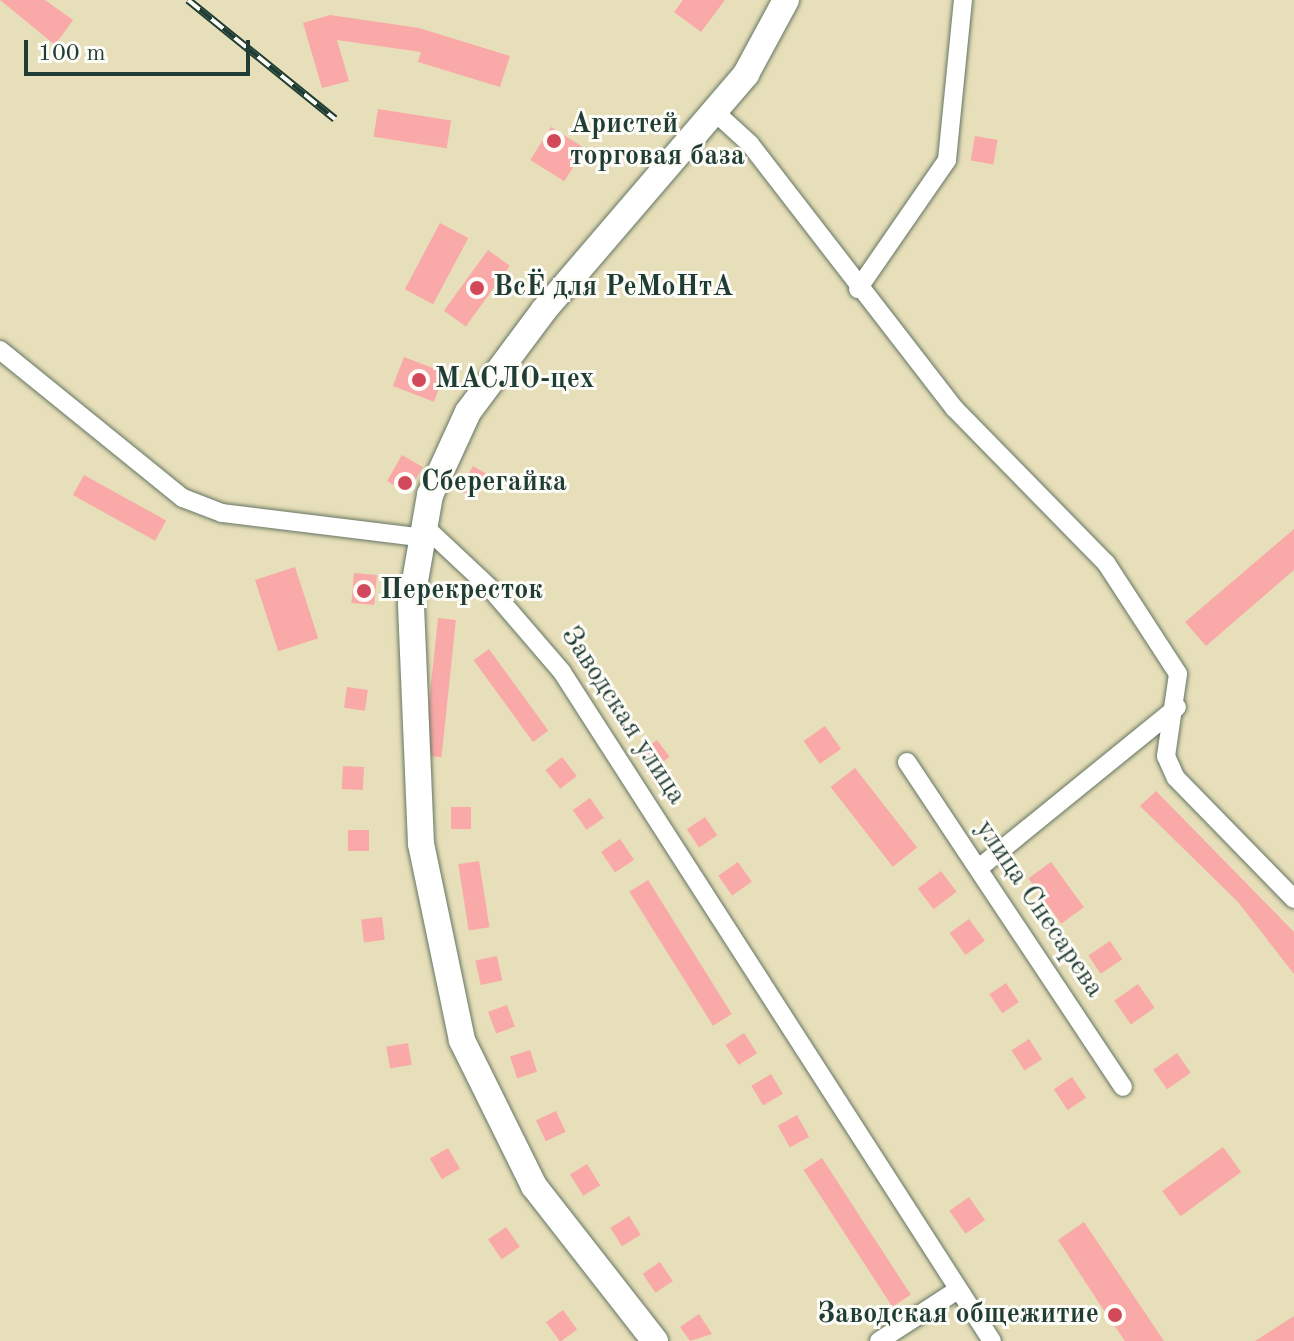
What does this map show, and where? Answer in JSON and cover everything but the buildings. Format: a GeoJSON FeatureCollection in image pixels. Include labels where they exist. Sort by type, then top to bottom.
{"type":"FeatureCollection","features":[{"type":"Feature","properties":{"kind":"main road"},"geometry":{"type":"LineString","coordinates":[[655,1341],[534,1186],[497,1123],[462,1040],[421,844],[411,604],[420,531],[444,458],[468,412],[553,299],[746,74],[786,0]]}},
{"type":"Feature","properties":{"kind":"street"},"geometry":{"type":"LineString","coordinates":[[858,289],[947,160],[963,0]]}},
{"type":"Feature","properties":{"kind":"street"},"geometry":{"type":"LineString","coordinates":[[715,112],[750,144],[858,289],[955,409],[1106,563],[1178,674],[1177,707],[1166,756],[1176,778],[1294,899]]}},
{"type":"Feature","properties":{"kind":"street"},"geometry":{"type":"LineString","coordinates":[[0,350],[183,498],[222,513],[420,531]]}},
{"type":"Feature","properties":{"kind":"street","name":"Заводская улица"},"geometry":{"type":"LineString","coordinates":[[420,531],[489,587],[562,672],[956,1291],[992,1341]]}},
{"type":"Feature","properties":{"kind":"street"},"geometry":{"type":"LineString","coordinates":[[979,868],[1177,707]]}},
{"type":"Feature","properties":{"kind":"street","name":"улица Снесарева"},"geometry":{"type":"LineString","coordinates":[[907,762],[1123,1087]]}},
{"type":"Feature","properties":{"kind":"street"},"geometry":{"type":"LineString","coordinates":[[879,1341],[956,1291]]}},
{"type":"Feature","properties":{"kind":"railway"},"geometry":{"type":"LineString","coordinates":[[188,0],[335,119]]}},
{"type":"Feature","properties":{"kind":"place","name":"Аристей торговая база"},"geometry":{"type":"Point","coordinates":[554,141]}},
{"type":"Feature","properties":{"kind":"place","name":"ВсЁ для РеМоНтА"},"geometry":{"type":"Point","coordinates":[477,288]}},
{"type":"Feature","properties":{"kind":"place","name":"МАСЛО-цех"},"geometry":{"type":"Point","coordinates":[419,380]}},
{"type":"Feature","properties":{"kind":"place","name":"Сберегайка"},"geometry":{"type":"Point","coordinates":[405,483]}},
{"type":"Feature","properties":{"kind":"place","name":"Перекресток"},"geometry":{"type":"Point","coordinates":[364,591]}},
{"type":"Feature","properties":{"kind":"place","name":"Заводская общежитие"},"geometry":{"type":"Point","coordinates":[1115,1315]}}]}
